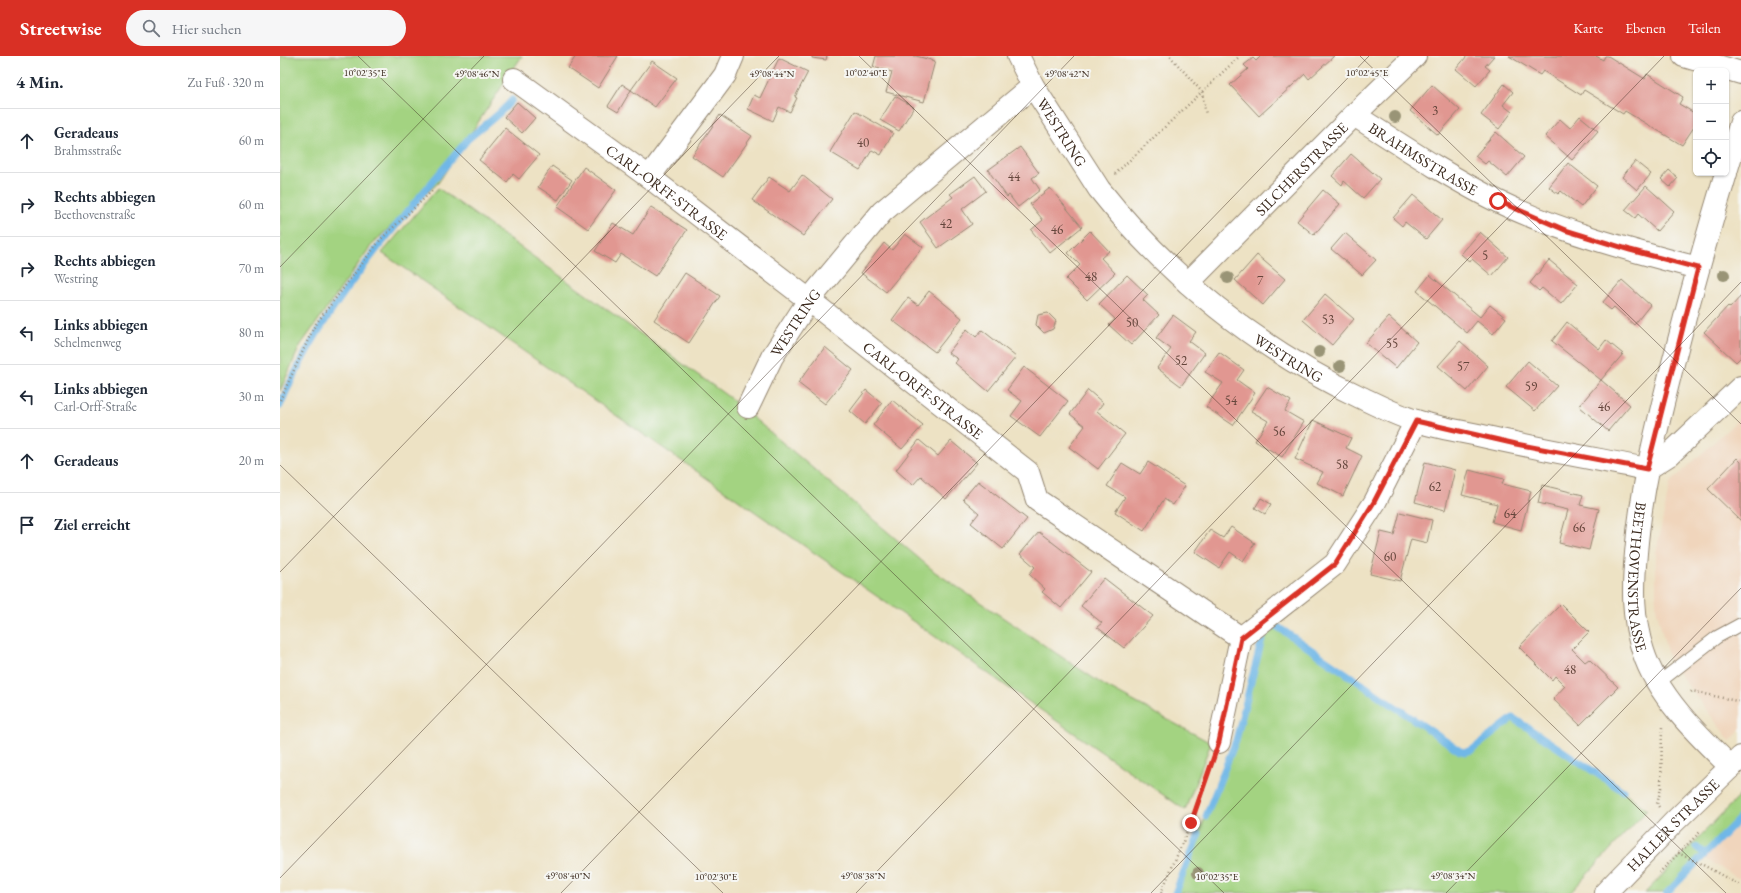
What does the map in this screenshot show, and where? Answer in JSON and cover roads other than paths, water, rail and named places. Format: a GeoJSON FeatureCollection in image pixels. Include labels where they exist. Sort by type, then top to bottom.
{"type":"FeatureCollection","features":[{"type":"Feature","properties":{"kind":"street"},"geometry":{"type":"LineString","coordinates":[[649,177],[725,75],[734,56]]}},
{"type":"Feature","properties":{"kind":"street","name":"WESTRING"},"geometry":{"type":"LineString","coordinates":[[1018,56],[1033,86],[1099,189],[1152,250],[1227,316],[1272,349],[1325,380],[1392,412],[1416,421],[1516,444],[1647,469]]}},
{"type":"Feature","properties":{"kind":"street","name":"SILCHERSTRASSE"},"geometry":{"type":"LineString","coordinates":[[1188,283],[1354,115],[1415,56]]}},
{"type":"Feature","properties":{"kind":"street"},"geometry":{"type":"LineString","coordinates":[[1684,56],[1741,73]]}},
{"type":"Feature","properties":{"kind":"street","name":"CARL-ORFF-STRASSE"},"geometry":{"type":"LineString","coordinates":[[514,79],[649,177],[809,300],[1028,472],[1037,500],[1241,638]]}},
{"type":"Feature","properties":{"kind":"street","name":"WESTRING"},"geometry":{"type":"LineString","coordinates":[[748,407],[772,357],[809,300],[882,212],[1033,86]]}},
{"type":"Feature","properties":{"kind":"street","name":"BRAHMSSTRASSE"},"geometry":{"type":"LineString","coordinates":[[1354,115],[1453,177],[1522,212],[1583,236],[1698,268]]}},
{"type":"Feature","properties":{"kind":"street","name":"BEETHOVENSTRASSE"},"geometry":{"type":"LineString","coordinates":[[1729,163],[1741,122]]}},
{"type":"Feature","properties":{"kind":"street","name":"BEETHOVENSTRASSE"},"geometry":{"type":"LineString","coordinates":[[1725,176],[1698,268],[1647,469],[1637,535],[1633,584],[1635,622],[1643,652],[1658,683],[1690,727],[1736,762]]}},
{"type":"Feature","properties":{"kind":"street"},"geometry":{"type":"LineString","coordinates":[[1647,469],[1668,455],[1741,387]]}},
{"type":"Feature","properties":{"kind":"street"},"geometry":{"type":"LineString","coordinates":[[1219,742],[1241,638],[1335,564],[1374,502],[1416,421]]}},
{"type":"Feature","properties":{"kind":"street","name":"HALLER STRASSE"},"geometry":{"type":"LineString","coordinates":[[1605,893],[1675,821],[1736,762]]}},
{"type":"Feature","properties":{"kind":"lane"},"geometry":{"type":"LineString","coordinates":[[1658,683],[1717,637],[1741,624]]}},
{"type":"Feature","properties":{"kind":"waterway"},"geometry":{"type":"LineString","coordinates":[[280,406],[297,369],[317,333],[364,266],[468,139],[496,116],[512,100]]}},
{"type":"Feature","properties":{"kind":"waterway"},"geometry":{"type":"LineString","coordinates":[[1206,816],[1236,740],[1265,628],[1267,625],[1272,623],[1460,751],[1466,752],[1472,750],[1513,718],[1623,791]]}},
{"type":"Feature","properties":{"kind":"waterway"},"geometry":{"type":"LineString","coordinates":[[1667,893],[1741,817]]}},
{"type":"Feature","properties":{"kind":"waterway"},"geometry":{"type":"LineString","coordinates":[[1175,893],[1199,834]]}},
{"type":"Feature","properties":{"kind":"waterway"},"geometry":{"type":"LineString","coordinates":[[1696,847],[1705,854]]}}]}
